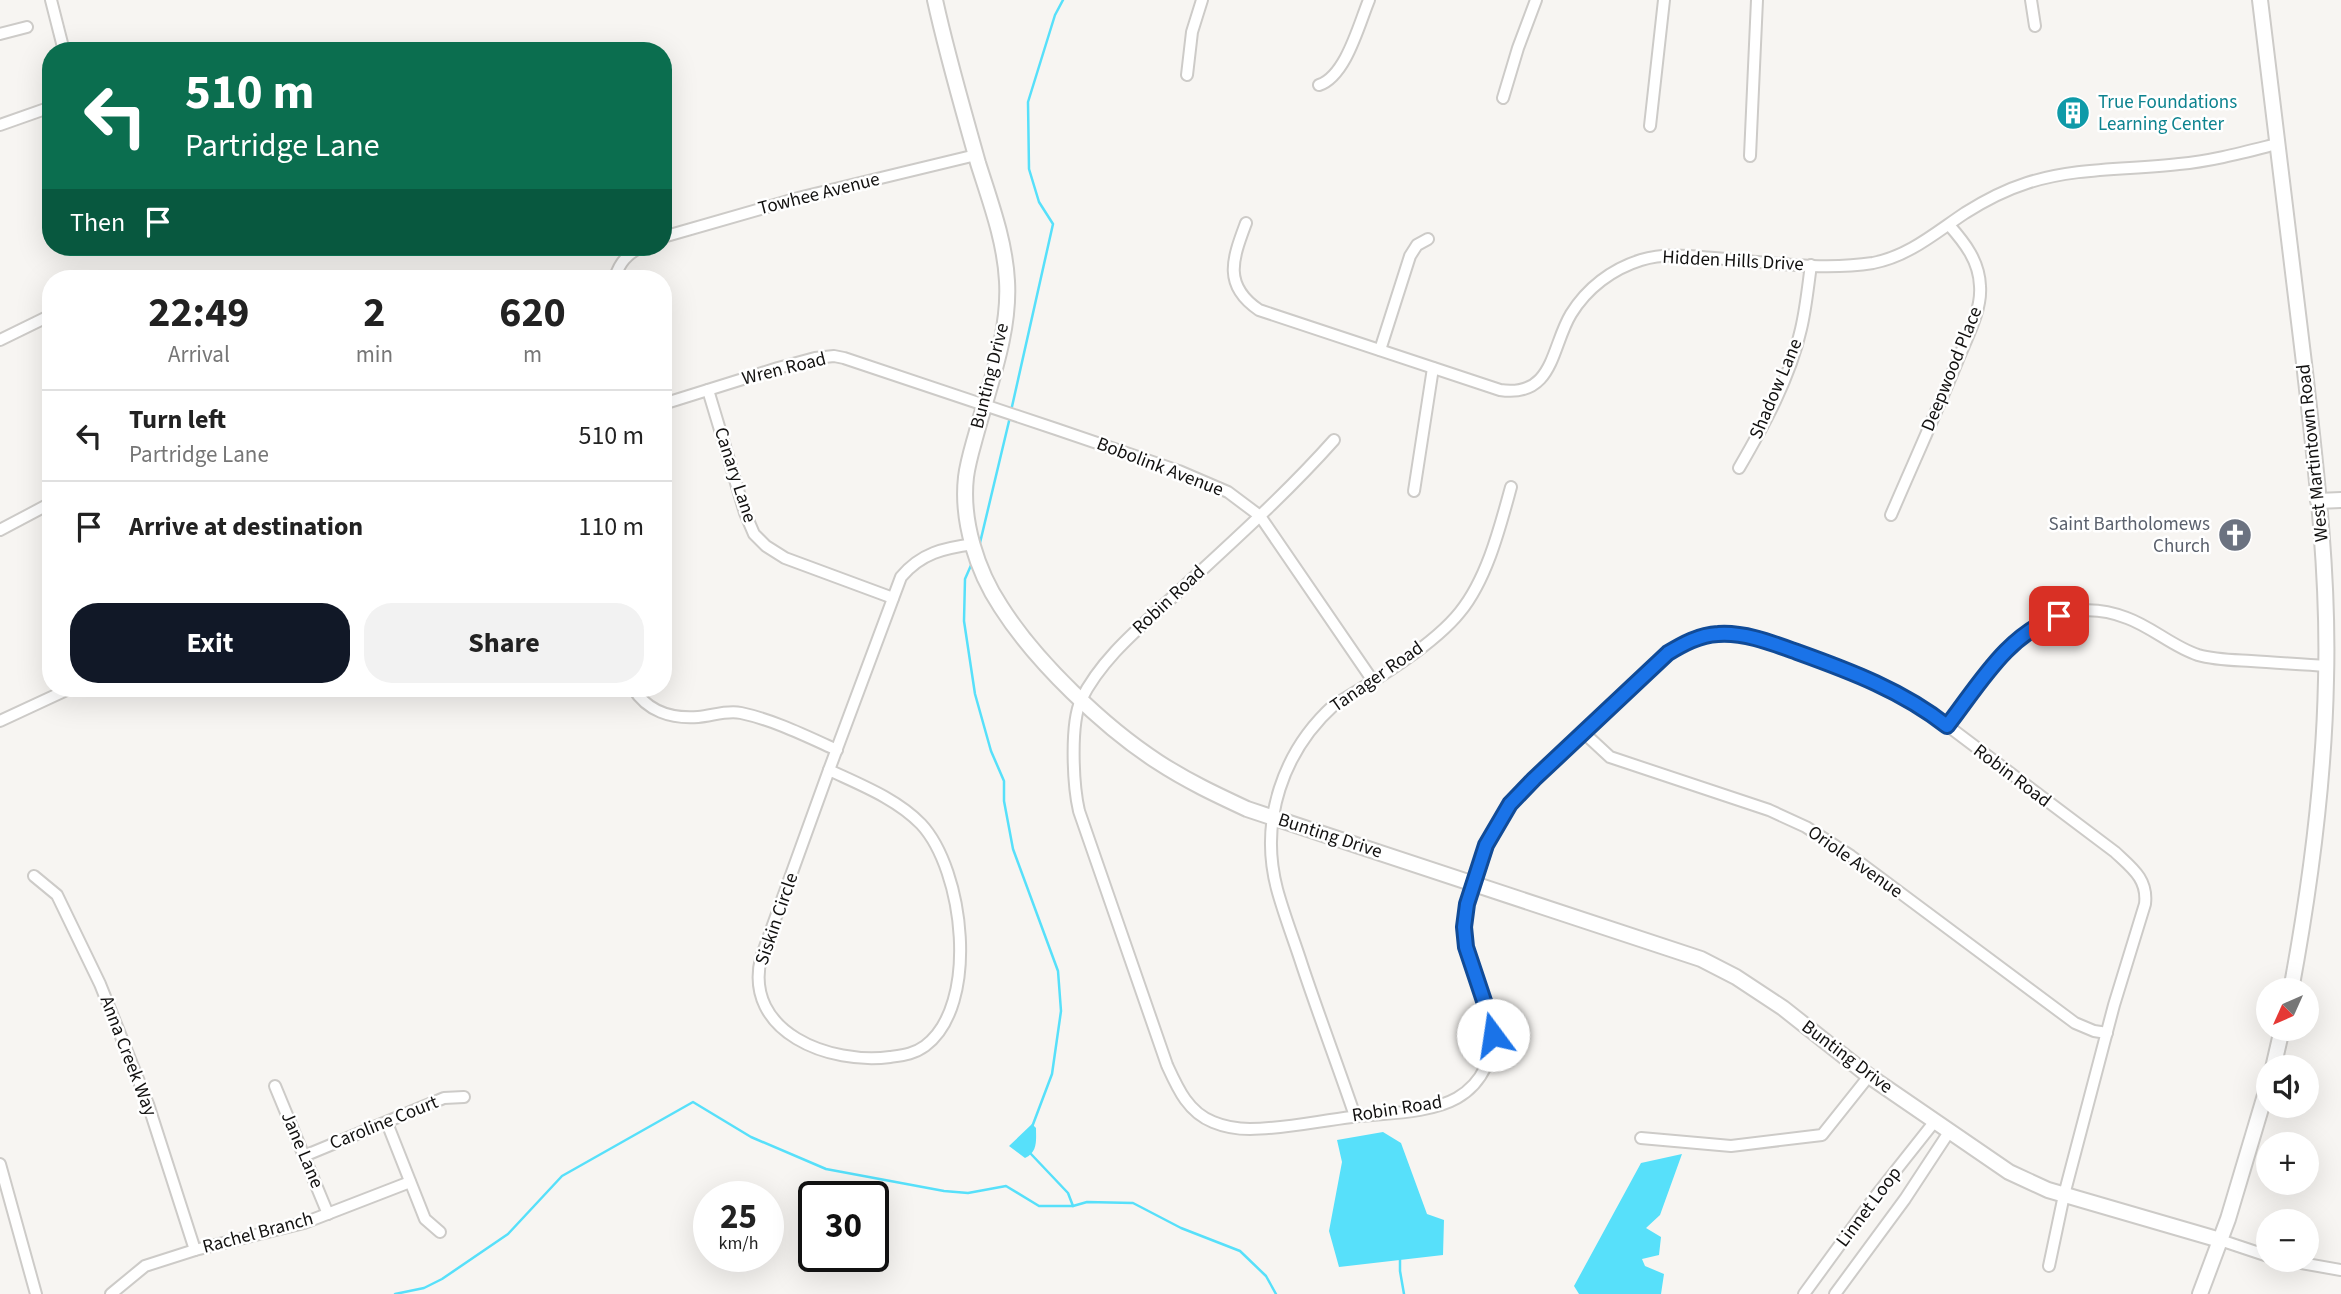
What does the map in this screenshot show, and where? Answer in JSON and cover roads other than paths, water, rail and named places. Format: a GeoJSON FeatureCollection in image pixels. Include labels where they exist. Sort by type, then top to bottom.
{"type":"FeatureCollection","features":[{"type":"Feature","properties":{"kind":"street"},"geometry":{"type":"LineString","coordinates":[[51,0],[62,42]]}},
{"type":"Feature","properties":{"kind":"street","name":"Bunting Drive"},"geometry":{"type":"LineString","coordinates":[[935,0],[954,80],[998,230],[1005,263],[1007,293],[999,350],[968,464],[966,508],[985,576],[1000,606],[1038,654],[1081,700],[1134,745],[1206,790],[1274,818],[1719,967],[1783,1008],[1869,1076],[2009,1172],[2048,1190],[2256,1252]]}},
{"type":"Feature","properties":{"kind":"street"},"geometry":{"type":"LineString","coordinates":[[1187,75],[1192,32],[1202,0]]}},
{"type":"Feature","properties":{"kind":"street"},"geometry":{"type":"LineString","coordinates":[[1319,85],[1329,80],[1340,68],[1369,0]]}},
{"type":"Feature","properties":{"kind":"street"},"geometry":{"type":"LineString","coordinates":[[1503,98],[1536,0]]}},
{"type":"Feature","properties":{"kind":"street"},"geometry":{"type":"LineString","coordinates":[[1650,126],[1664,0]]}},
{"type":"Feature","properties":{"kind":"street"},"geometry":{"type":"LineString","coordinates":[[1750,156],[1757,0]]}},
{"type":"Feature","properties":{"kind":"street"},"geometry":{"type":"LineString","coordinates":[[2031,0],[2035,26]]}},
{"type":"Feature","properties":{"kind":"street","name":"West Martintown Road"},"geometry":{"type":"LineString","coordinates":[[2260,0],[2318,501],[2325,585],[2326,666],[2321,784],[2315,846],[2293,978]]}},
{"type":"Feature","properties":{"kind":"street"},"geometry":{"type":"LineString","coordinates":[[0,34],[27,27]]}},
{"type":"Feature","properties":{"kind":"street"},"geometry":{"type":"LineString","coordinates":[[0,125],[42,110]]}},
{"type":"Feature","properties":{"kind":"street","name":"Hidden Hills Drive"},"geometry":{"type":"LineString","coordinates":[[1246,223],[1233,268],[1238,288],[1247,300],[1267,313],[1500,390],[1518,391],[1534,384],[1550,367],[1564,328],[1579,302],[1603,278],[1636,261],[1674,256],[1811,265],[1882,261],[1908,251],[1993,198],[2043,179],[2085,171],[2202,161],[2277,145]]}},
{"type":"Feature","properties":{"kind":"street","name":"Towhee Avenue"},"geometry":{"type":"LineString","coordinates":[[672,234],[802,197],[976,155]]}},
{"type":"Feature","properties":{"kind":"street","name":"Deepwood Place"},"geometry":{"type":"LineString","coordinates":[[1891,515],[1979,304],[1980,279],[1975,262],[1964,242],[1949,225]]}},
{"type":"Feature","properties":{"kind":"street"},"geometry":{"type":"LineString","coordinates":[[1380,350],[1410,256],[1417,245],[1428,239]]}},
{"type":"Feature","properties":{"kind":"street","name":"Shadow Lane"},"geometry":{"type":"LineString","coordinates":[[1739,468],[1756,440],[1791,364],[1801,330],[1811,265]]}},
{"type":"Feature","properties":{"kind":"street"},"geometry":{"type":"LineString","coordinates":[[0,340],[42,319]]}},
{"type":"Feature","properties":{"kind":"street","name":"Wren Road"},"geometry":{"type":"LineString","coordinates":[[672,401],[790,365],[834,356],[984,405]]}},
{"type":"Feature","properties":{"kind":"street"},"geometry":{"type":"LineString","coordinates":[[1414,491],[1433,368]]}},
{"type":"Feature","properties":{"kind":"street","name":"Canary Lane"},"geometry":{"type":"LineString","coordinates":[[708,390],[745,513],[754,534],[766,546],[785,558],[892,598]]}},
{"type":"Feature","properties":{"kind":"street","name":"Bobolink Avenue"},"geometry":{"type":"LineString","coordinates":[[984,405],[1213,485],[1236,498],[1260,516],[1373,681]]}},
{"type":"Feature","properties":{"kind":"street","name":"Robin Road"},"geometry":{"type":"LineString","coordinates":[[1334,440],[1260,516],[1133,634],[1104,664],[1081,700],[1073,760],[1079,811],[1167,1065],[1183,1097],[1204,1117],[1235,1128],[1259,1129],[1401,1112],[1449,1102],[1465,1092],[1485,1069],[1493,1045],[1492,1025],[1465,939],[1465,915],[1486,845],[1506,810],[1534,779],[1668,653],[1690,641],[1719,634],[1740,635],[1862,675],[1924,710],[2115,852],[2141,878],[2146,891],[2145,904],[2064,1195],[2049,1266]]}},
{"type":"Feature","properties":{"kind":"street","name":"Tanager Road"},"geometry":{"type":"LineString","coordinates":[[1355,1116],[1276,888],[1272,855],[1277,796],[1283,775],[1302,739],[1334,705],[1373,681],[1441,632],[1461,612],[1476,589],[1511,487]]}},
{"type":"Feature","properties":{"kind":"street"},"geometry":{"type":"LineString","coordinates":[[2318,501],[2341,500]]}},
{"type":"Feature","properties":{"kind":"street"},"geometry":{"type":"LineString","coordinates":[[0,530],[42,508]]}},
{"type":"Feature","properties":{"kind":"street","name":"Siskin Circle"},"geometry":{"type":"LineString","coordinates":[[830,771],[866,787],[913,817],[936,844],[953,887],[958,918],[956,996],[946,1023],[940,1031],[925,1046],[911,1054],[879,1059],[851,1059],[812,1048],[783,1028],[769,1010],[761,993],[761,958],[901,577],[915,562],[944,548],[974,544]]}},
{"type":"Feature","properties":{"kind":"street"},"geometry":{"type":"LineString","coordinates":[[1947,726],[2011,645],[2035,626],[2072,613],[2105,612],[2129,618],[2186,650],[2207,657],[2326,666]]}},
{"type":"Feature","properties":{"kind":"street"},"geometry":{"type":"LineString","coordinates":[[0,721],[52,697]]}},
{"type":"Feature","properties":{"kind":"street"},"geometry":{"type":"LineString","coordinates":[[640,697],[647,705],[663,714],[699,717],[741,713],[797,732],[837,750]]}},
{"type":"Feature","properties":{"kind":"street","name":"Oriole Avenue"},"geometry":{"type":"LineString","coordinates":[[1583,732],[1610,757],[1769,810],[1806,827],[1852,856],[2076,1023],[2107,1033]]}},
{"type":"Feature","properties":{"kind":"street","name":"Anna Creek Way"},"geometry":{"type":"LineString","coordinates":[[34,876],[57,895],[100,984],[148,1104],[195,1250]]}},
{"type":"Feature","properties":{"kind":"street"},"geometry":{"type":"LineString","coordinates":[[1641,1138],[1731,1146],[1822,1135],[1869,1076]]}},
{"type":"Feature","properties":{"kind":"street","name":"Jane Lane"},"geometry":{"type":"LineString","coordinates":[[275,1086],[328,1214]]}},
{"type":"Feature","properties":{"kind":"street","name":"Caroline Court"},"geometry":{"type":"LineString","coordinates":[[304,1156],[444,1098],[464,1097]]}},
{"type":"Feature","properties":{"kind":"street"},"geometry":{"type":"LineString","coordinates":[[2200,1294],[2259,1118]]}},
{"type":"Feature","properties":{"kind":"street","name":"Linnet Loop"},"geometry":{"type":"LineString","coordinates":[[1804,1294],[1935,1121]]}},
{"type":"Feature","properties":{"kind":"street"},"geometry":{"type":"LineString","coordinates":[[387,1123],[425,1219],[440,1232]]}},
{"type":"Feature","properties":{"kind":"street","name":"Linnet Loop"},"geometry":{"type":"LineString","coordinates":[[1835,1294],[1905,1199],[1949,1132]]}},
{"type":"Feature","properties":{"kind":"street"},"geometry":{"type":"LineString","coordinates":[[0,1164],[36,1294]]}},
{"type":"Feature","properties":{"kind":"street","name":"Rachel Branch"},"geometry":{"type":"LineString","coordinates":[[111,1294],[145,1266],[195,1250],[304,1223],[410,1182]]}},
{"type":"Feature","properties":{"kind":"street"},"geometry":{"type":"LineString","coordinates":[[1886,1184],[1905,1199]]}},
{"type":"Feature","properties":{"kind":"street"},"geometry":{"type":"LineString","coordinates":[[2319,1266],[2341,1270]]}},
{"type":"Feature","properties":{"kind":"water"},"geometry":{"type":"Polygon","coordinates":[[[1032,1124],[1036,1128],[1035,1145],[1025,1158],[1009,1146],[1032,1124]]]}},
{"type":"Feature","properties":{"kind":"water"},"geometry":{"type":"Polygon","coordinates":[[[1383,1132],[1401,1143],[1427,1214],[1444,1220],[1443,1255],[1339,1267],[1329,1231],[1342,1162],[1337,1140],[1383,1132]]]}},
{"type":"Feature","properties":{"kind":"water"},"geometry":{"type":"Polygon","coordinates":[[[1682,1154],[1660,1215],[1646,1228],[1661,1237],[1659,1255],[1642,1259],[1645,1266],[1664,1274],[1661,1294],[1579,1294],[1574,1286],[1641,1163],[1682,1154]]]}},
{"type":"Feature","properties":{"kind":"waterway"},"geometry":{"type":"LineString","coordinates":[[1011,411],[1053,224],[1039,202],[1029,169],[1028,102],[1055,15],[1063,0]]}},
{"type":"Feature","properties":{"kind":"waterway"},"geometry":{"type":"LineString","coordinates":[[979,547],[1010,417]]}},
{"type":"Feature","properties":{"kind":"waterway"},"geometry":{"type":"LineString","coordinates":[[972,563],[965,579],[964,621],[975,694],[991,751],[1004,781],[1004,801],[1013,849],[1058,971],[1061,1011],[1052,1074],[1032,1127]]}},
{"type":"Feature","properties":{"kind":"waterway"},"geometry":{"type":"LineString","coordinates":[[395,1294],[424,1288],[442,1279],[508,1234],[562,1176],[693,1102],[751,1137],[826,1169],[944,1191],[968,1193],[1006,1186],[1039,1206],[1073,1206],[1087,1202],[1133,1203],[1181,1228],[1240,1251],[1266,1276],[1276,1294]]}},
{"type":"Feature","properties":{"kind":"waterway"},"geometry":{"type":"LineString","coordinates":[[1031,1154],[1068,1193],[1073,1206]]}},
{"type":"Feature","properties":{"kind":"waterway"},"geometry":{"type":"LineString","coordinates":[[1400,1260],[1404,1294]]}},
{"type":"Feature","properties":{"kind":"place","name":"True Foundations Learning Center"},"geometry":{"type":"Point","coordinates":[2073,113]}},
{"type":"Feature","properties":{"kind":"place","name":"Saint Bartholomews Church"},"geometry":{"type":"Point","coordinates":[2235,535]}}]}
